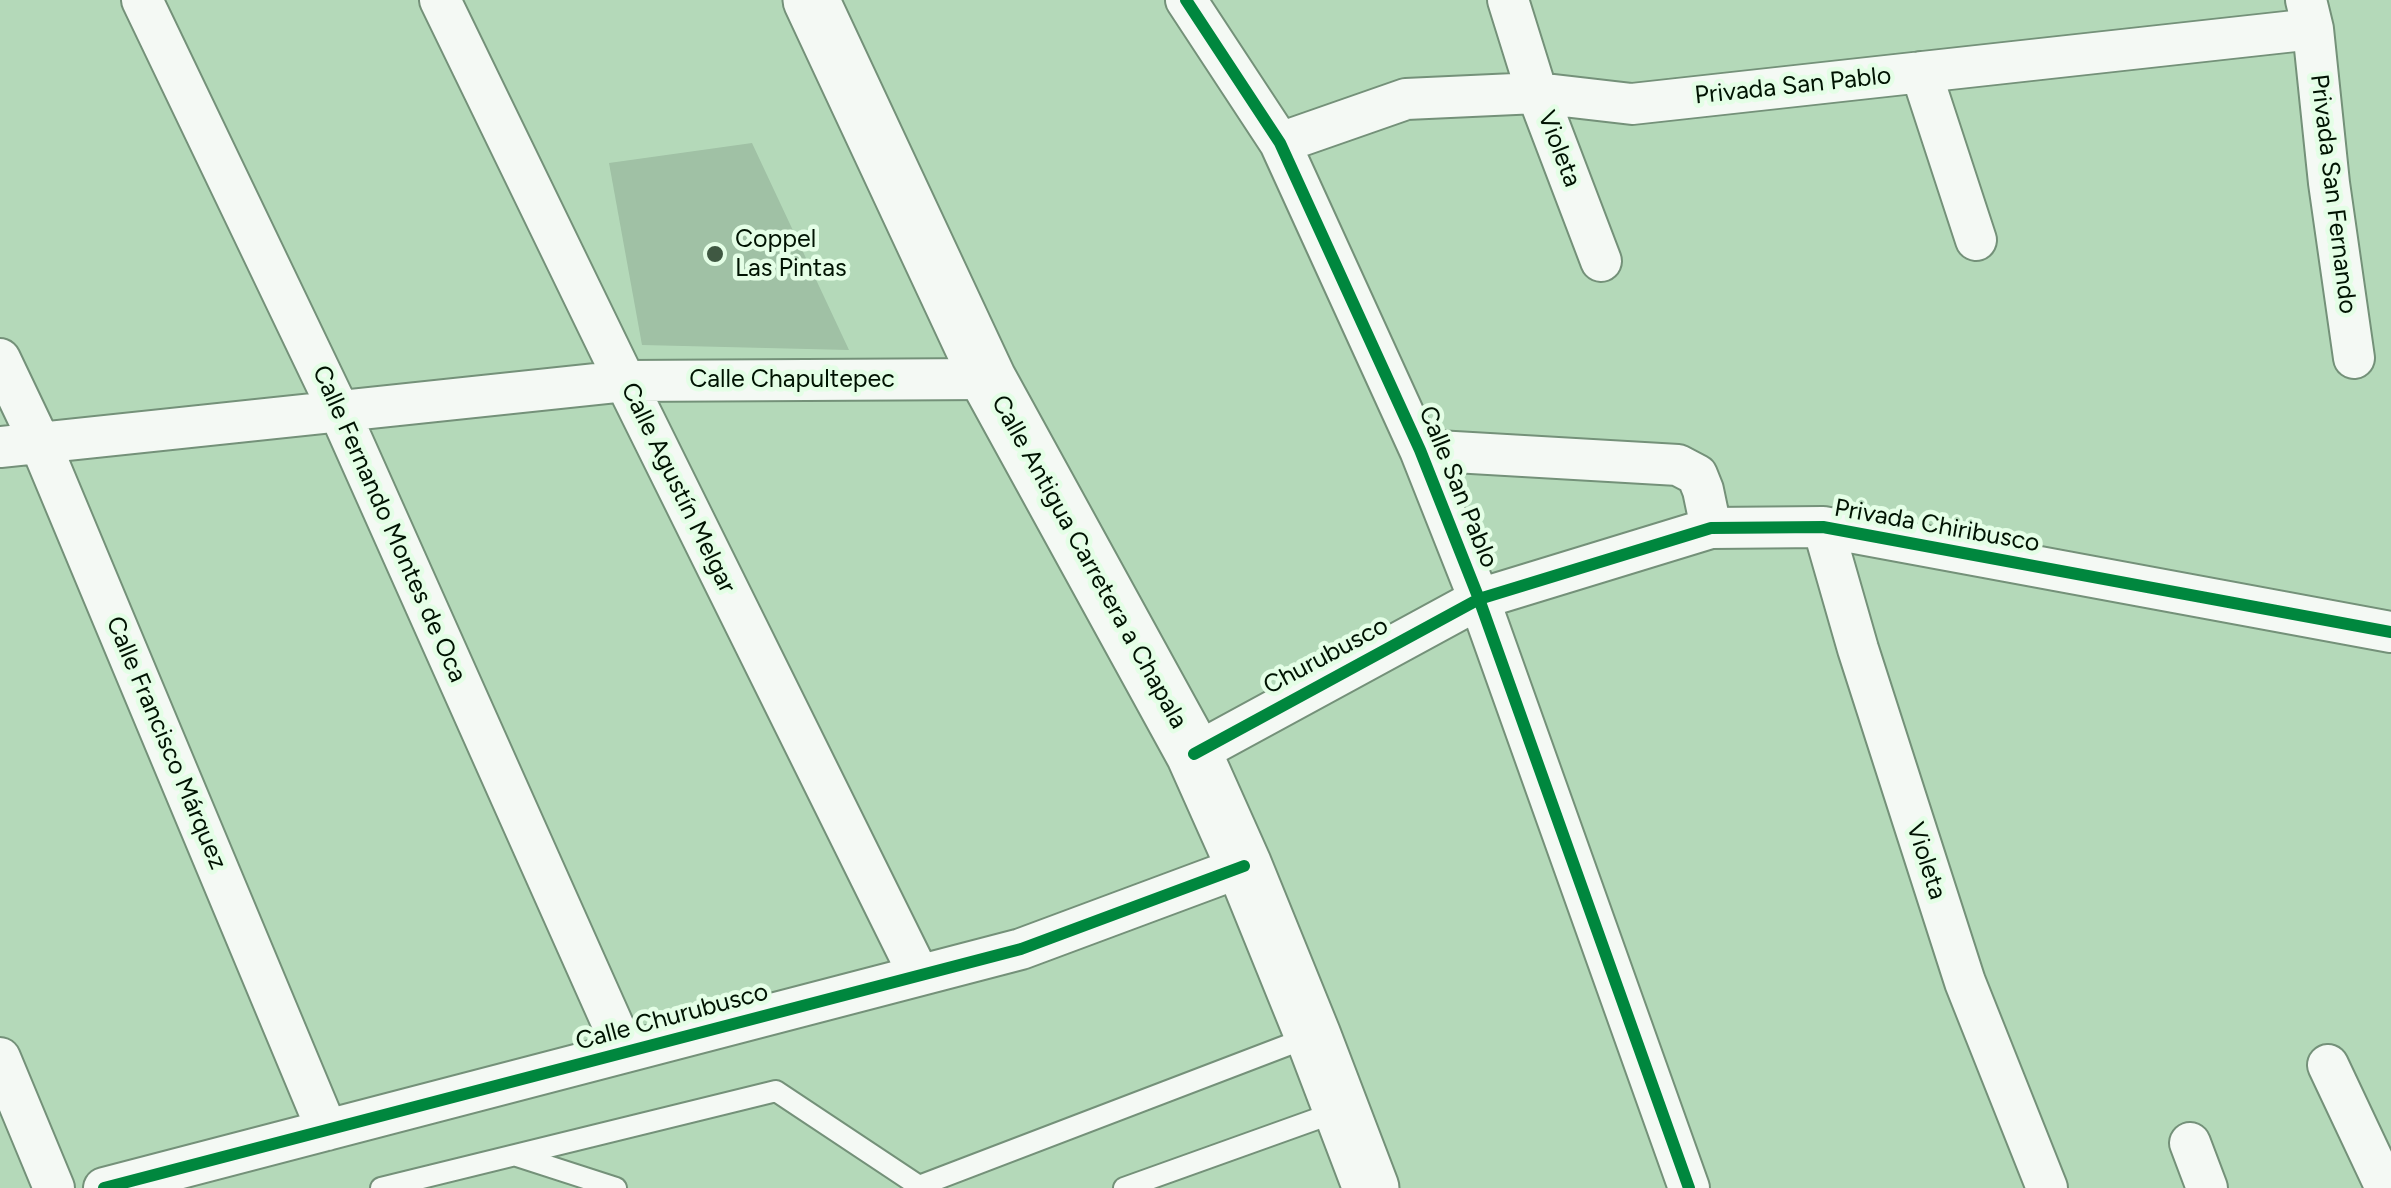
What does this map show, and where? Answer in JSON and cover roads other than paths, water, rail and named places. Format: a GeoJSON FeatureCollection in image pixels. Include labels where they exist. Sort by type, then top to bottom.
{"type":"FeatureCollection","features":[{"type":"Feature","properties":{"kind":"main road","name":"Calle Antigua Carretera a Chapala"},"geometry":{"type":"LineString","coordinates":[[811,0],[988,379],[1194,754],[1313,1036],[1370,1188]]}},
{"type":"Feature","properties":{"kind":"street","name":"Calle Fernando Montes de Oca"},"geometry":{"type":"LineString","coordinates":[[142,0],[340,411],[625,1052]]}},
{"type":"Feature","properties":{"kind":"street","name":"Calle Agustín Melgar"},"geometry":{"type":"LineString","coordinates":[[440,0],[919,976]]}},
{"type":"Feature","properties":{"kind":"street","name":"Calle San Pablo"},"geometry":{"type":"LineString","coordinates":[[1186,0],[1280,143],[1420,450],[1480,598],[1689,1188]]}},
{"type":"Feature","properties":{"kind":"street","name":"Violeta"},"geometry":{"type":"LineString","coordinates":[[1508,0],[1601,261]]}},
{"type":"Feature","properties":{"kind":"street","name":"Privada San Pablo"},"geometry":{"type":"LineString","coordinates":[[1280,143],[1406,98],[1538,93],[1632,104],[1921,72],[2309,15]]}},
{"type":"Feature","properties":{"kind":"street","name":"Privada San Fernando"},"geometry":{"type":"LineString","coordinates":[[2309,15],[2354,358]]}},
{"type":"Feature","properties":{"kind":"street"},"geometry":{"type":"LineString","coordinates":[[1921,72],[1976,240]]}},
{"type":"Feature","properties":{"kind":"street","name":"Calle Francisco Márquez"},"geometry":{"type":"LineString","coordinates":[[0,359],[40,443],[327,1130]]}},
{"type":"Feature","properties":{"kind":"street","name":"Calle Chapultepec"},"geometry":{"type":"LineString","coordinates":[[0,447],[625,381],[988,379]]}},
{"type":"Feature","properties":{"kind":"street"},"geometry":{"type":"LineString","coordinates":[[1420,450],[1678,466],[1698,474],[1711,528]]}},
{"type":"Feature","properties":{"kind":"street","name":"Violeta"},"geometry":{"type":"LineString","coordinates":[[1823,527],[1858,650],[1965,982],[2047,1188]]}},
{"type":"Feature","properties":{"kind":"street","name":"Privada Chiribusco"},"geometry":{"type":"LineString","coordinates":[[1480,598],[1711,528],[1823,527],[2391,632]]}},
{"type":"Feature","properties":{"kind":"street","name":"Churubusco"},"geometry":{"type":"LineString","coordinates":[[1194,754],[1480,598]]}},
{"type":"Feature","properties":{"kind":"street","name":"Calle Churubusco"},"geometry":{"type":"LineString","coordinates":[[104,1188],[1021,950],[1244,866]]}},
{"type":"Feature","properties":{"kind":"street"},"geometry":{"type":"LineString","coordinates":[[0,1058],[54,1188]]}},
{"type":"Feature","properties":{"kind":"street"},"geometry":{"type":"LineString","coordinates":[[2328,1065],[2386,1188]]}},
{"type":"Feature","properties":{"kind":"street"},"geometry":{"type":"LineString","coordinates":[[2190,1142],[2207,1188]]}},
{"type":"Feature","properties":{"kind":"lane"},"geometry":{"type":"LineString","coordinates":[[381,1188],[776,1091],[920,1187],[1313,1036]]}},
{"type":"Feature","properties":{"kind":"lane"},"geometry":{"type":"LineString","coordinates":[[1124,1188],[1341,1110]]}},
{"type":"Feature","properties":{"kind":"lane"},"geometry":{"type":"LineString","coordinates":[[514,1155],[616,1188]]}},
{"type":"Feature","properties":{"kind":"place","name":"Coppel Las Pintas"},"geometry":{"type":"Point","coordinates":[715,254]}}]}
